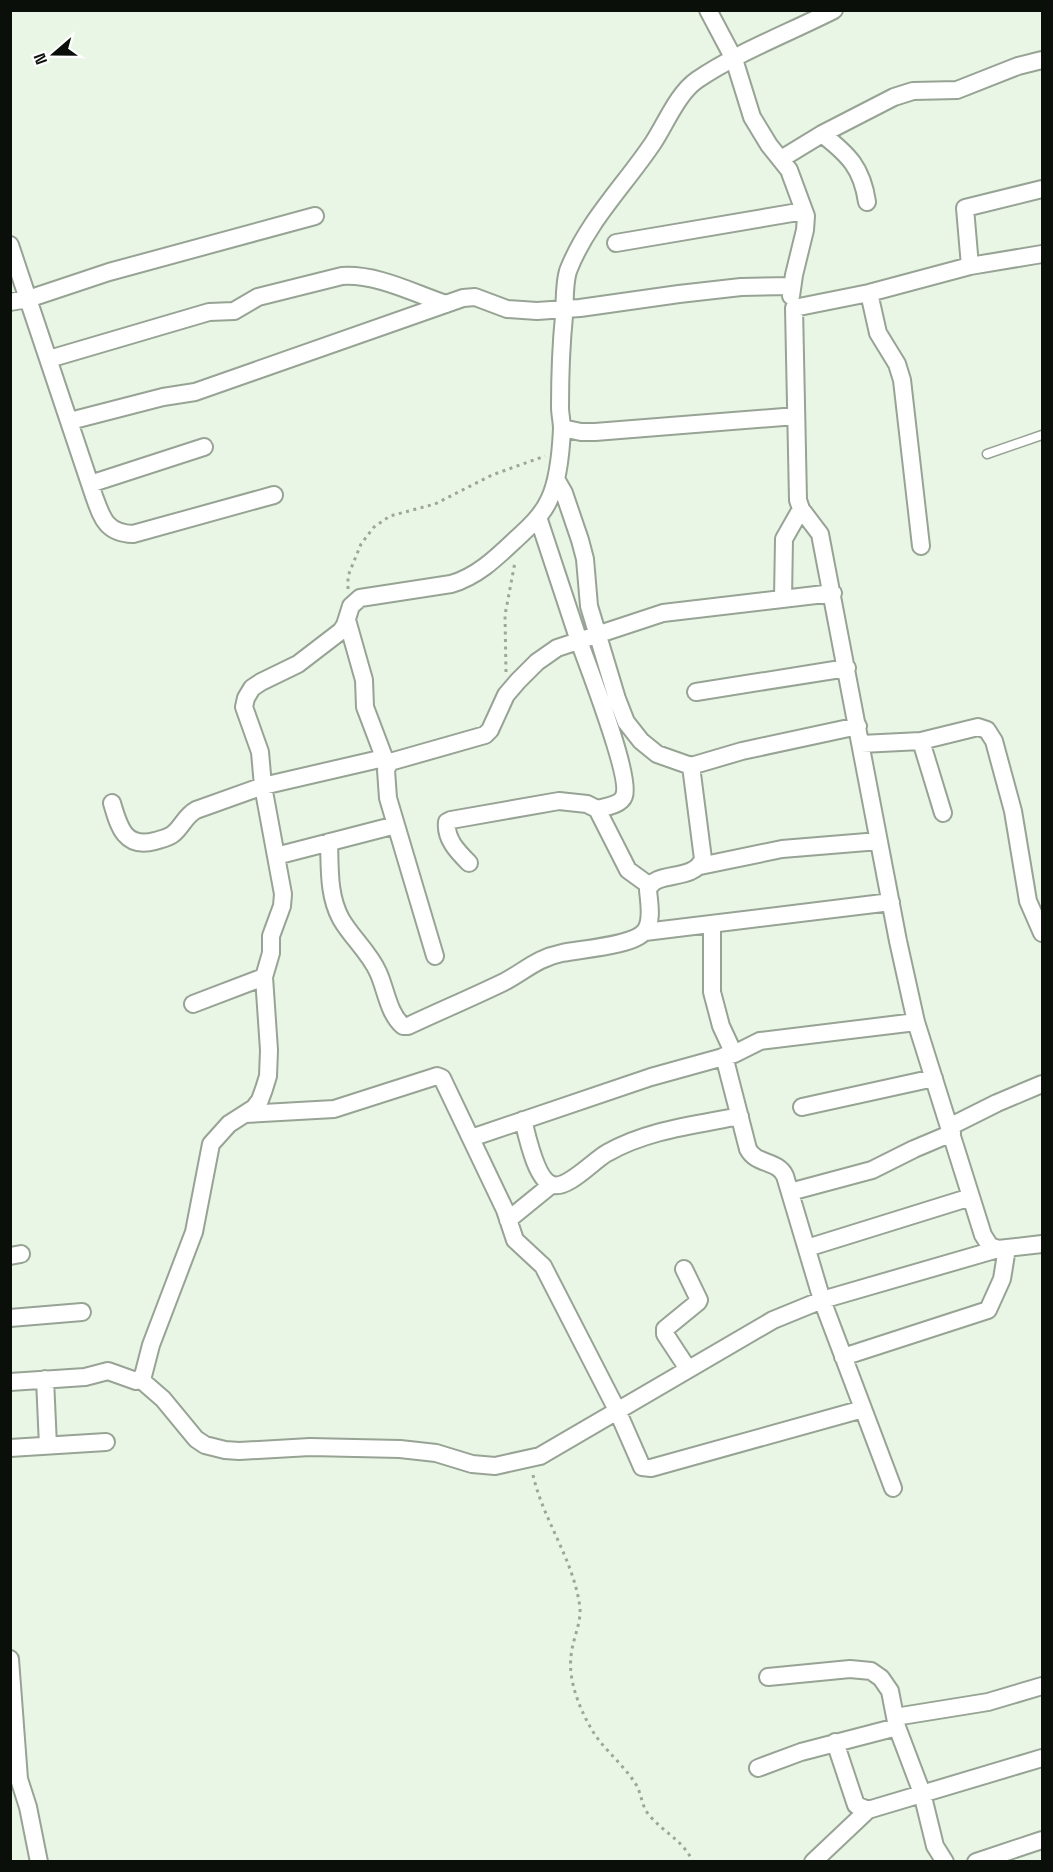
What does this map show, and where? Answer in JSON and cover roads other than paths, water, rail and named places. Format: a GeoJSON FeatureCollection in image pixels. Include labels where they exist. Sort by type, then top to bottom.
{"type":"FeatureCollection","features":[{"type":"Feature","properties":{"kind":"street"},"geometry":{"type":"LineString","coordinates":[[708,10],[734,59],[752,117],[769,145],[789,170],[804,211],[805,230],[791,294],[794,308],[798,500],[801,509],[820,534],[916,1022],[983,1235],[990,1246],[1002,1249]]}},
{"type":"Feature","properties":{"kind":"street"},"geometry":{"type":"LineString","coordinates":[[10,1382],[89,1376],[108,1371],[136,1381],[143,1376],[151,1345],[194,1232],[211,1144],[229,1125],[254,1108],[260,1100],[267,1076],[269,1050],[264,977],[271,953],[271,936],[283,900],[263,786],[260,752],[244,707],[252,688],[298,664],[341,631],[355,600],[465,580],[476,574],[538,517],[549,502],[556,479],[562,429],[561,364],[567,274],[602,209],[651,145],[680,97],[695,81],[734,59],[834,10]]}},
{"type":"Feature","properties":{"kind":"street"},"geometry":{"type":"LineString","coordinates":[[781,159],[822,134],[894,97],[913,91],[957,90],[1018,66],[1042,60]]}},
{"type":"Feature","properties":{"kind":"street"},"geometry":{"type":"LineString","coordinates":[[822,134],[849,156],[858,169],[867,202]]}},
{"type":"Feature","properties":{"kind":"street"},"geometry":{"type":"LineString","coordinates":[[970,266],[965,208],[1042,189]]}},
{"type":"Feature","properties":{"kind":"street"},"geometry":{"type":"LineString","coordinates":[[616,243],[804,211]]}},
{"type":"Feature","properties":{"kind":"street"},"geometry":{"type":"LineString","coordinates":[[10,302],[28,299],[109,272],[315,216]]}},
{"type":"Feature","properties":{"kind":"street"},"geometry":{"type":"LineString","coordinates":[[10,245],[102,518],[111,528],[121,534],[153,530],[274,495]]}},
{"type":"Feature","properties":{"kind":"street"},"geometry":{"type":"LineString","coordinates":[[794,308],[869,293],[970,266],[1042,254]]}},
{"type":"Feature","properties":{"kind":"street"},"geometry":{"type":"LineString","coordinates":[[49,359],[209,312],[234,311],[263,296],[342,276],[357,275],[374,279],[446,304]]}},
{"type":"Feature","properties":{"kind":"street"},"geometry":{"type":"LineString","coordinates":[[70,421],[163,397],[203,390],[463,298],[475,297],[507,309],[537,311],[720,289],[792,286]]}},
{"type":"Feature","properties":{"kind":"street"},"geometry":{"type":"LineString","coordinates":[[869,293],[878,333],[897,364],[902,380],[921,546]]}},
{"type":"Feature","properties":{"kind":"street"},"geometry":{"type":"LineString","coordinates":[[562,429],[595,432],[796,416]]}},
{"type":"Feature","properties":{"kind":"street"},"geometry":{"type":"LineString","coordinates":[[90,484],[204,447]]}},
{"type":"Feature","properties":{"kind":"street"},"geometry":{"type":"LineString","coordinates":[[556,479],[564,494],[580,540],[585,559],[589,606],[617,699],[626,722],[641,741],[657,754],[692,766],[742,751],[858,726]]}},
{"type":"Feature","properties":{"kind":"street"},"geometry":{"type":"LineString","coordinates":[[783,599],[784,539],[801,509]]}},
{"type":"Feature","properties":{"kind":"street"},"geometry":{"type":"LineString","coordinates":[[538,517],[611,729],[621,765],[624,798],[619,803],[597,809]]}},
{"type":"Feature","properties":{"kind":"street"},"geometry":{"type":"LineString","coordinates":[[112,803],[118,823],[125,835],[132,840],[150,842],[173,834],[190,813],[196,810],[263,786],[386,762],[486,735],[506,694],[537,662],[557,648],[663,614],[833,593]]}},
{"type":"Feature","properties":{"kind":"street"},"geometry":{"type":"LineString","coordinates":[[347,620],[364,680],[365,707],[386,762],[386,781],[396,825],[435,956]]}},
{"type":"Feature","properties":{"kind":"street"},"geometry":{"type":"LineString","coordinates":[[696,692],[847,668]]}},
{"type":"Feature","properties":{"kind":"street"},"geometry":{"type":"LineString","coordinates":[[861,744],[921,741],[969,728],[978,727],[987,730],[994,741],[1013,811],[1028,901],[1042,933]]}},
{"type":"Feature","properties":{"kind":"street"},"geometry":{"type":"LineString","coordinates":[[921,741],[943,813]]}},
{"type":"Feature","properties":{"kind":"street"},"geometry":{"type":"LineString","coordinates":[[692,766],[703,859],[700,866]]}},
{"type":"Feature","properties":{"kind":"street"},"geometry":{"type":"LineString","coordinates":[[469,864],[456,850],[450,839],[447,822],[560,801],[587,804],[597,809],[628,870],[650,886]]}},
{"type":"Feature","properties":{"kind":"street"},"geometry":{"type":"LineString","coordinates":[[276,856],[396,825]]}},
{"type":"Feature","properties":{"kind":"street"},"geometry":{"type":"LineString","coordinates":[[645,932],[648,924],[648,891],[656,881],[695,870],[700,866],[782,849],[879,841]]}},
{"type":"Feature","properties":{"kind":"street"},"geometry":{"type":"LineString","coordinates":[[329,842],[330,880],[334,901],[341,919],[373,963],[393,1014],[403,1026],[408,1026],[507,980],[534,962],[560,953],[595,950],[637,938],[645,932],[891,902]]}},
{"type":"Feature","properties":{"kind":"street"},"geometry":{"type":"LineString","coordinates":[[712,924],[712,992],[729,1055],[740,1116],[751,1155],[755,1159],[779,1167],[783,1172],[822,1300],[893,1488]]}},
{"type":"Feature","properties":{"kind":"street"},"geometry":{"type":"LineString","coordinates":[[193,1004],[264,977]]}},
{"type":"Feature","properties":{"kind":"street"},"geometry":{"type":"LineString","coordinates":[[471,1138],[651,1077],[729,1055],[760,1041],[916,1022]]}},
{"type":"Feature","properties":{"kind":"street"},"geometry":{"type":"LineString","coordinates":[[245,1114],[334,1109],[437,1076],[442,1077],[515,1240],[543,1266],[617,1410],[642,1467],[651,1468],[863,1409]]}},
{"type":"Feature","properties":{"kind":"street"},"geometry":{"type":"LineString","coordinates":[[802,1107],[933,1078]]}},
{"type":"Feature","properties":{"kind":"street"},"geometry":{"type":"LineString","coordinates":[[790,1192],[872,1170],[997,1103],[1042,1084]]}},
{"type":"Feature","properties":{"kind":"street"},"geometry":{"type":"LineString","coordinates":[[508,1220],[552,1185],[561,1185],[571,1180],[606,1153],[640,1138],[740,1116]]}},
{"type":"Feature","properties":{"kind":"street"},"geometry":{"type":"LineString","coordinates":[[523,1120],[538,1167],[552,1185]]}},
{"type":"Feature","properties":{"kind":"street"},"geometry":{"type":"LineString","coordinates":[[807,1248],[971,1197]]}},
{"type":"Feature","properties":{"kind":"street"},"geometry":{"type":"LineString","coordinates":[[140,1379],[163,1399],[196,1438],[205,1445],[239,1451],[310,1447],[400,1449],[436,1453],[487,1467],[540,1456],[773,1320],[822,1300],[1002,1249],[1042,1244]]}},
{"type":"Feature","properties":{"kind":"street"},"geometry":{"type":"LineString","coordinates":[[843,1357],[988,1310],[1002,1279],[1002,1249]]}},
{"type":"Feature","properties":{"kind":"street"},"geometry":{"type":"LineString","coordinates":[[684,1269],[699,1300],[665,1329],[665,1334],[688,1369]]}},
{"type":"Feature","properties":{"kind":"street"},"geometry":{"type":"LineString","coordinates":[[10,1318],[82,1312]]}},
{"type":"Feature","properties":{"kind":"street"},"geometry":{"type":"LineString","coordinates":[[45,1379],[48,1446]]}},
{"type":"Feature","properties":{"kind":"street"},"geometry":{"type":"LineString","coordinates":[[10,1448],[106,1442]]}},
{"type":"Feature","properties":{"kind":"street"},"geometry":{"type":"LineString","coordinates":[[10,1659],[19,1779],[28,1807],[39,1862]]}},
{"type":"Feature","properties":{"kind":"street"},"geometry":{"type":"LineString","coordinates":[[768,1677],[850,1669],[871,1671],[881,1678],[890,1691],[896,1722],[922,1792],[940,1861]]}},
{"type":"Feature","properties":{"kind":"street"},"geometry":{"type":"LineString","coordinates":[[758,1768],[896,1722],[988,1702],[1042,1686]]}},
{"type":"Feature","properties":{"kind":"street"},"geometry":{"type":"LineString","coordinates":[[835,1742],[856,1804],[868,1810]]}},
{"type":"Feature","properties":{"kind":"street"},"geometry":{"type":"LineString","coordinates":[[813,1862],[868,1810],[1042,1758]]}},
{"type":"Feature","properties":{"kind":"street"},"geometry":{"type":"LineString","coordinates":[[976,1862],[1042,1840]]}},
{"type":"Feature","properties":{"kind":"lane"},"geometry":{"type":"LineString","coordinates":[[987,453],[1042,435]]}}]}
